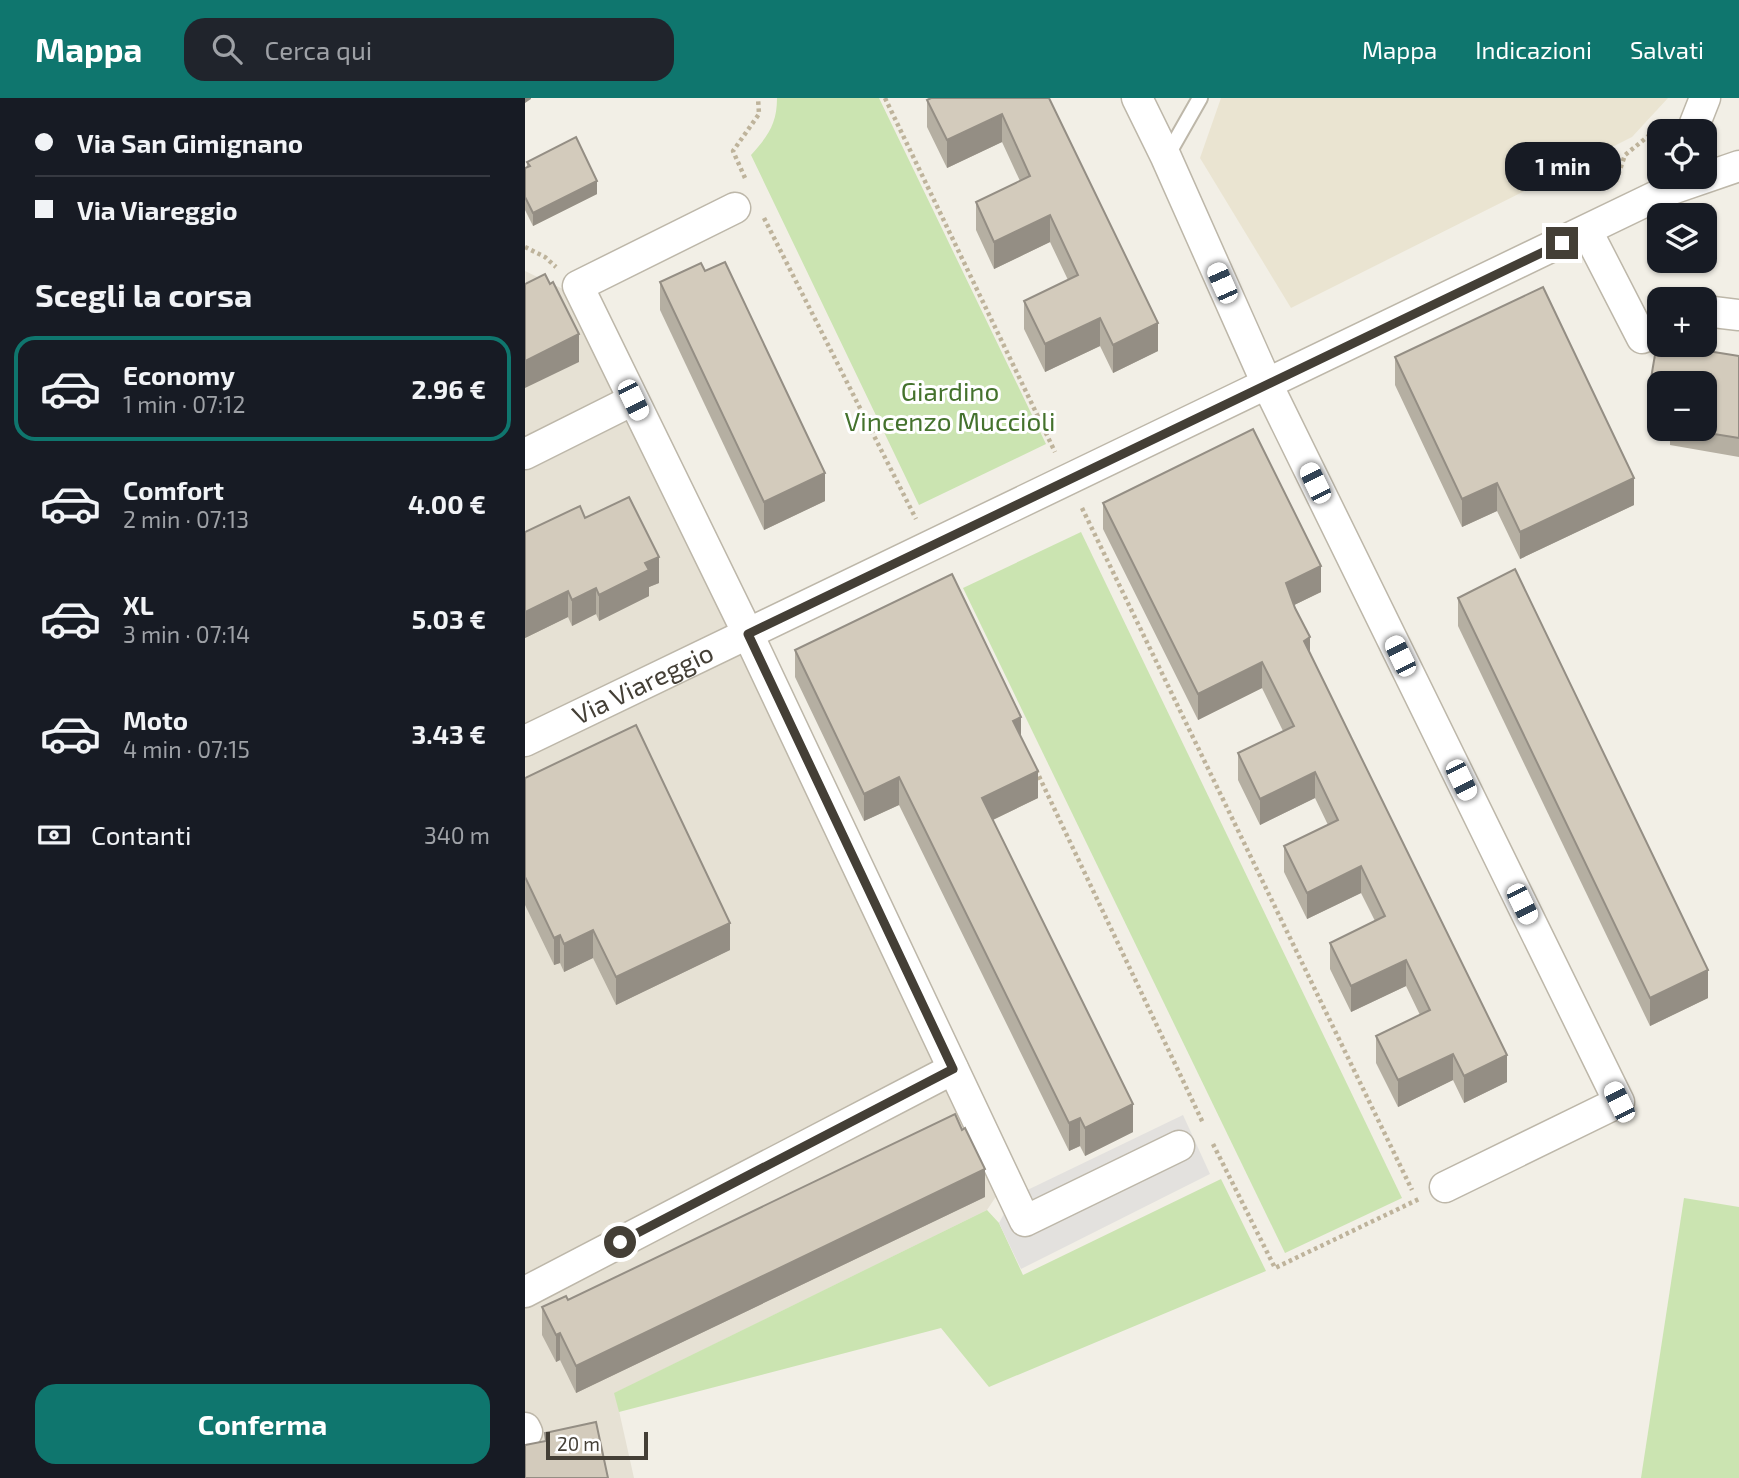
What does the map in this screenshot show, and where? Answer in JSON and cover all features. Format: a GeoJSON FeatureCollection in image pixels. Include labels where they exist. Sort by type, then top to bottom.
{"type":"FeatureCollection","features":[{"type":"Feature","properties":{"kind":"street"},"geometry":{"type":"LineString","coordinates":[[1137,98],[1267,384],[1619,1102],[1445,1187]]}},
{"type":"Feature","properties":{"kind":"street"},"geometry":{"type":"LineString","coordinates":[[1697,119],[1705,98]]}},
{"type":"Feature","properties":{"kind":"street","name":"Via Viareggio"},"geometry":{"type":"LineString","coordinates":[[1717,172],[1739,166]]}},
{"type":"Feature","properties":{"kind":"street","name":"Via Viareggio"},"geometry":{"type":"LineString","coordinates":[[525,741],[1587,231],[1660,189]]}},
{"type":"Feature","properties":{"kind":"street"},"geometry":{"type":"LineString","coordinates":[[748,201],[578,286],[748,634],[1025,1221],[1179,1146]]}},
{"type":"Feature","properties":{"kind":"street"},"geometry":{"type":"LineString","coordinates":[[1587,231],[1642,338],[1647,336]]}},
{"type":"Feature","properties":{"kind":"street"},"geometry":{"type":"LineString","coordinates":[[1717,312],[1739,315]]}},
{"type":"Feature","properties":{"kind":"street"},"geometry":{"type":"LineString","coordinates":[[525,454],[633,400]]}},
{"type":"Feature","properties":{"kind":"street"},"geometry":{"type":"LineString","coordinates":[[525,1292],[953,1069]]}},
{"type":"Feature","properties":{"kind":"lane"},"geometry":{"type":"LineString","coordinates":[[1166,157],[1200,98]]}},
{"type":"Feature","properties":{"kind":"path"},"geometry":{"type":"LineString","coordinates":[[758,98],[759,114],[733,152],[748,201],[930,546]]}},
{"type":"Feature","properties":{"kind":"path"},"geometry":{"type":"LineString","coordinates":[[885,98],[1417,1200]]}},
{"type":"Feature","properties":{"kind":"path"},"geometry":{"type":"LineString","coordinates":[[1030,758],[1220,1159],[1275,1268],[1445,1187]]}},
{"type":"Feature","properties":{"kind":"shaded area"},"geometry":{"type":"Polygon","coordinates":[[[1221,98],[1668,98],[1632,137],[1291,308],[1200,158],[1221,98]]]}},
{"type":"Feature","properties":{"kind":"shaded area"},"geometry":{"type":"Polygon","coordinates":[[[525,271],[567,291],[997,1195],[987,1210],[615,1393],[634,1478],[525,1478],[525,271]]]}},
{"type":"Feature","properties":{"kind":"shaded area"},"geometry":{"type":"Polygon","coordinates":[[[1183,1115],[1210,1174],[1021,1269],[999,1223],[1013,1197],[1183,1115]]]}},
{"type":"Feature","properties":{"kind":"green space","name":"Giardino Vincenzo Muccioli"},"geometry":{"type":"Polygon","coordinates":[[[777,98],[879,98],[1046,444],[919,505],[751,155],[770,129],[777,98]]]}},
{"type":"Feature","properties":{"kind":"green space"},"geometry":{"type":"Polygon","coordinates":[[[1081,532],[1402,1198],[1285,1253],[963,588],[1081,532]]]}},
{"type":"Feature","properties":{"kind":"green space"},"geometry":{"type":"Polygon","coordinates":[[[1221,1179],[1266,1271],[989,1387],[941,1328],[619,1412],[614,1393],[987,1210],[999,1223],[1023,1275],[1221,1179]]]}},
{"type":"Feature","properties":{"kind":"green space"},"geometry":{"type":"Polygon","coordinates":[[[1684,1198],[1739,1207],[1739,1478],[1641,1478],[1684,1198]]]}},
{"type":"Feature","properties":{"kind":"building"},"geometry":{"type":"Polygon","coordinates":[[[1049,98],[1158,323],[1113,345],[1100,318],[1045,344],[1024,301],[1078,275],[1050,215],[994,242],[976,202],[1030,176],[1002,114],[947,140],[927,100],[1049,98]]]}},
{"type":"Feature","properties":{"kind":"building"},"geometry":{"type":"Polygon","coordinates":[[[576,137],[597,181],[533,213],[525,197],[525,168],[530,166],[527,162],[576,137]]]}},
{"type":"Feature","properties":{"kind":"building"},"geometry":{"type":"Polygon","coordinates":[[[725,262],[825,473],[764,502],[660,282],[701,263],[705,271],[725,262]]]}},
{"type":"Feature","properties":{"kind":"building"},"geometry":{"type":"Polygon","coordinates":[[[545,274],[550,284],[553,282],[579,334],[525,361],[525,284],[545,274]]]}},
{"type":"Feature","properties":{"kind":"building"},"geometry":{"type":"Polygon","coordinates":[[[1543,287],[1634,478],[1520,532],[1497,483],[1462,499],[1395,357],[1543,287]]]}},
{"type":"Feature","properties":{"kind":"building"},"geometry":{"type":"Polygon","coordinates":[[[1717,352],[1739,356],[1739,438],[1717,434],[1717,371],[1652,371],[1655,357],[1717,357],[1717,352]]]}},
{"type":"Feature","properties":{"kind":"building"},"geometry":{"type":"Polygon","coordinates":[[[1253,429],[1321,566],[1286,583],[1310,637],[1304,641],[1507,1055],[1464,1076],[1453,1054],[1398,1080],[1376,1036],[1430,1010],[1406,960],[1351,986],[1330,943],[1385,916],[1361,866],[1307,893],[1284,846],[1338,820],[1315,772],[1260,799],[1238,753],[1294,726],[1262,662],[1198,694],[1103,503],[1253,429]]]}},
{"type":"Feature","properties":{"kind":"building"},"geometry":{"type":"Polygon","coordinates":[[[629,497],[659,557],[645,563],[649,570],[599,595],[596,588],[572,600],[568,591],[525,612],[525,532],[580,506],[585,518],[629,497]]]}},
{"type":"Feature","properties":{"kind":"building"},"geometry":{"type":"Polygon","coordinates":[[[1515,569],[1708,970],[1650,998],[1458,598],[1515,569]]]}},
{"type":"Feature","properties":{"kind":"building"},"geometry":{"type":"Polygon","coordinates":[[[952,574],[1021,717],[1013,721],[1038,771],[982,798],[1133,1104],[1085,1128],[1080,1118],[1069,1123],[899,777],[864,794],[795,650],[952,574]]]}},
{"type":"Feature","properties":{"kind":"building"},"geometry":{"type":"Polygon","coordinates":[[[636,725],[730,923],[616,977],[593,930],[564,944],[560,935],[554,938],[525,877],[525,778],[636,725]]]}},
{"type":"Feature","properties":{"kind":"building"},"geometry":{"type":"Polygon","coordinates":[[[955,1114],[985,1169],[576,1366],[560,1333],[556,1335],[542,1307],[566,1296],[568,1300],[955,1114]]]}},
{"type":"Feature","properties":{"kind":"building"},"geometry":{"type":"Polygon","coordinates":[[[596,1422],[608,1478],[525,1478],[525,1445],[546,1441],[545,1433],[596,1422]]]}},
{"type":"Feature","properties":{"kind":"route"},"geometry":{"type":"LineString","coordinates":[[620,1242],[953,1069],[748,634],[1562,243]]}}]}
